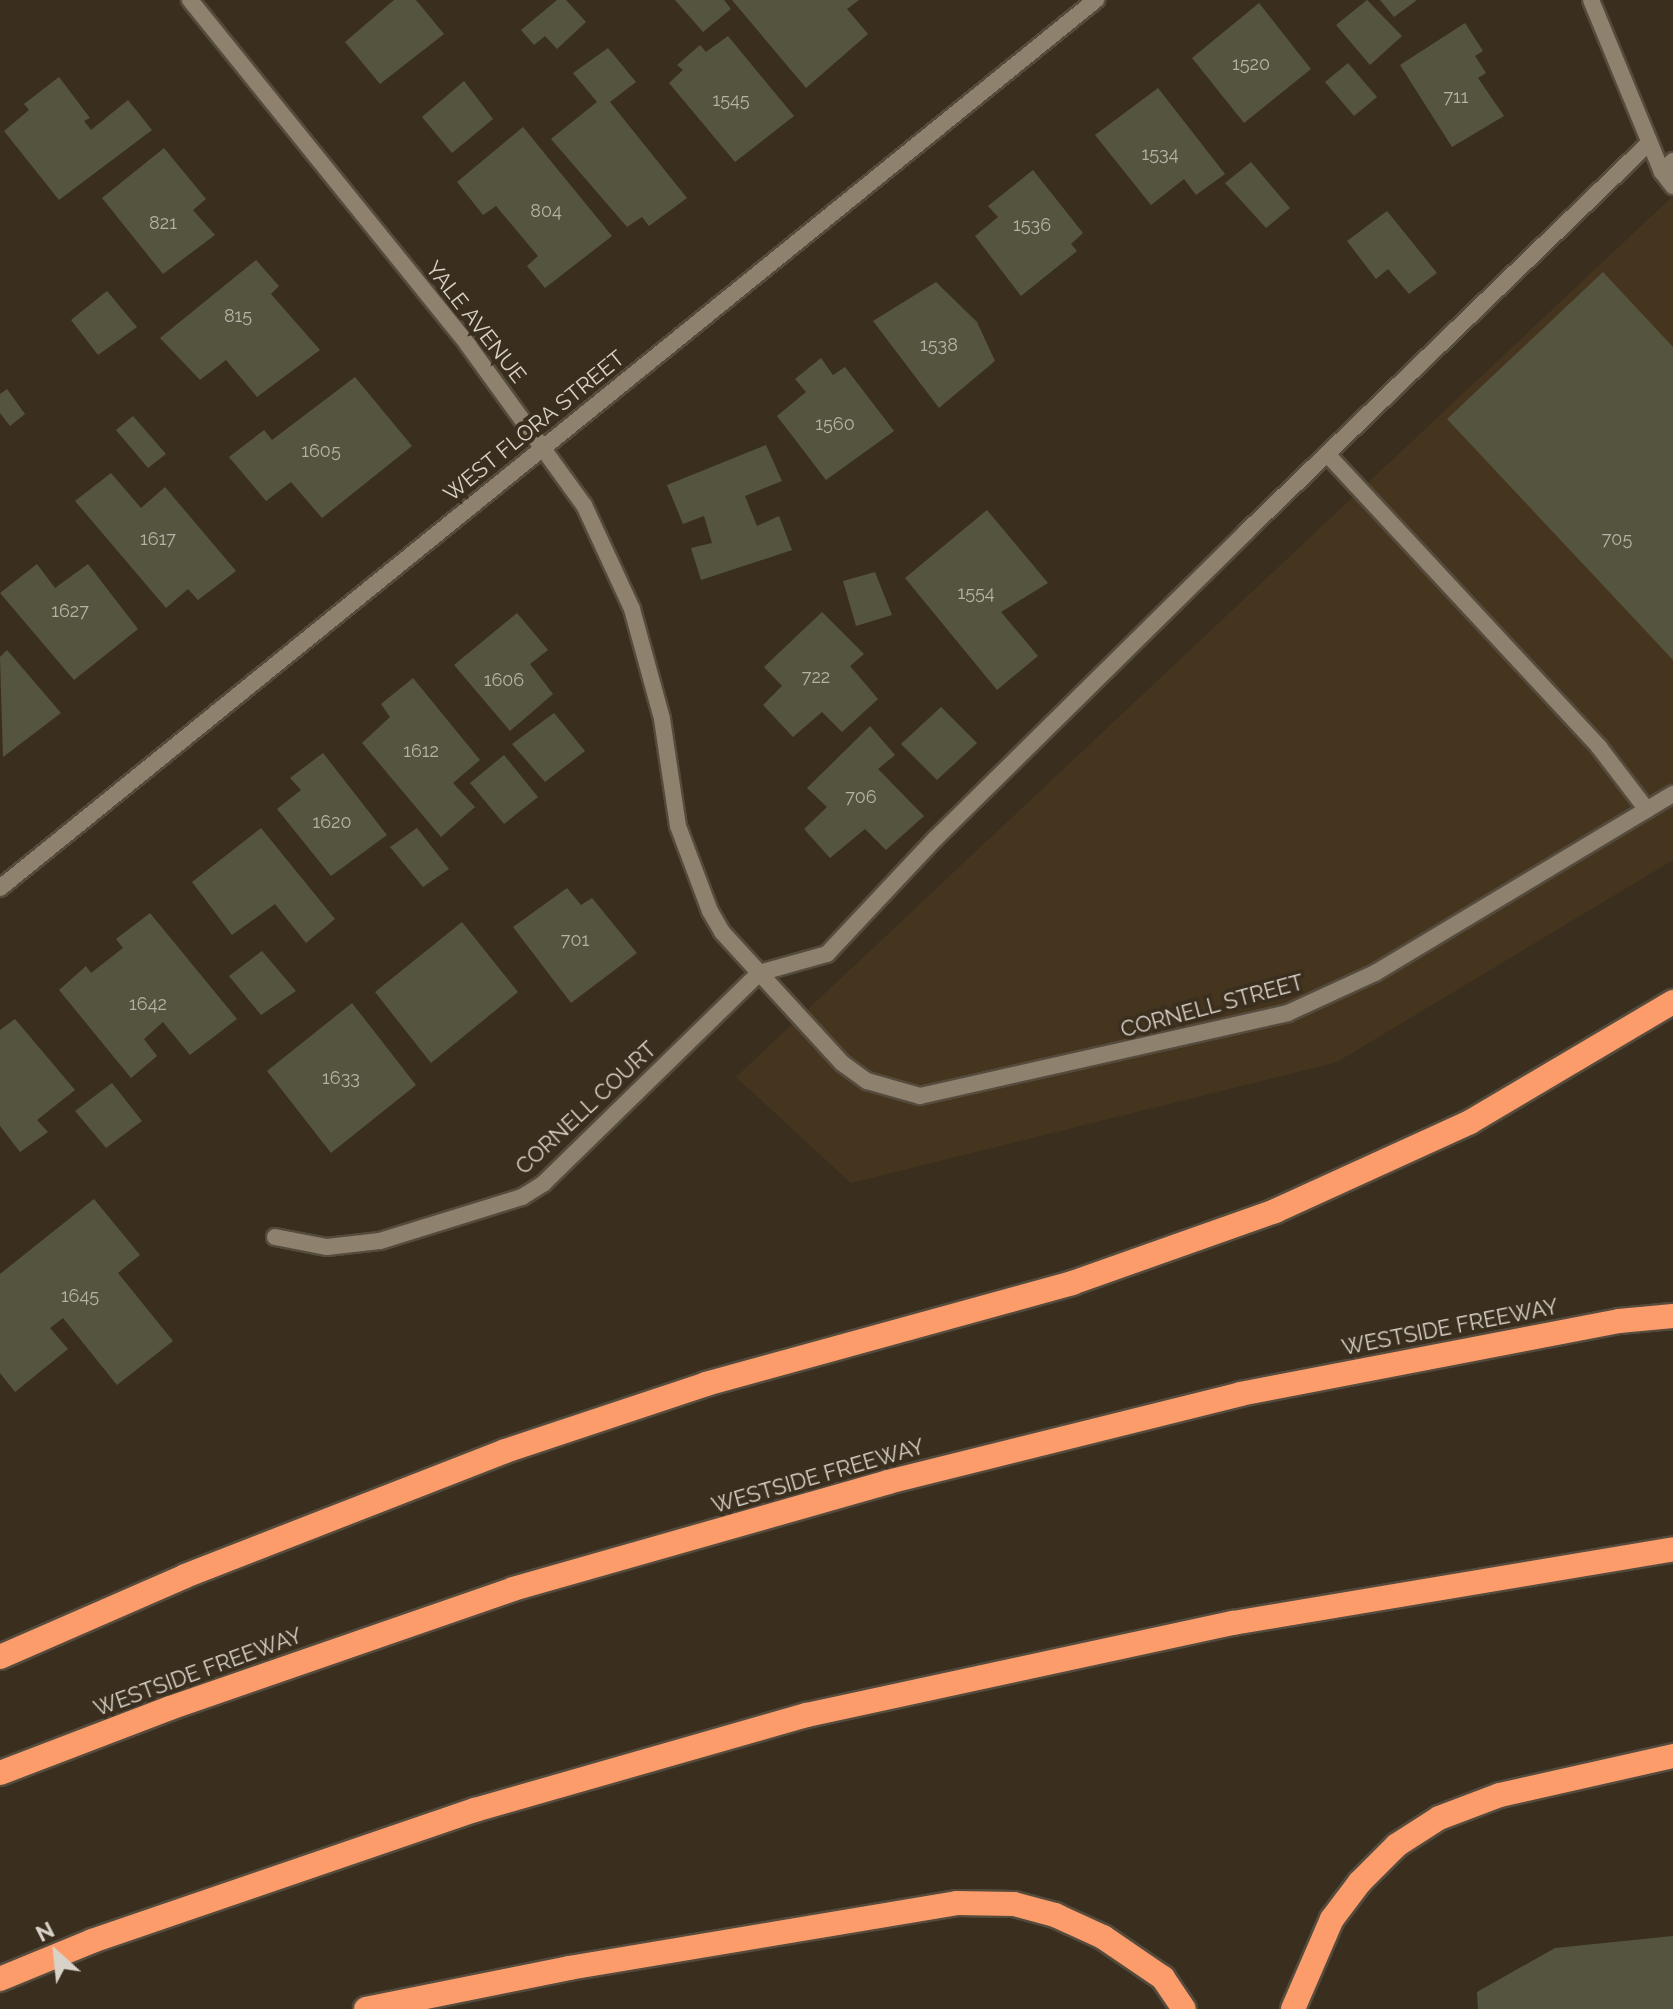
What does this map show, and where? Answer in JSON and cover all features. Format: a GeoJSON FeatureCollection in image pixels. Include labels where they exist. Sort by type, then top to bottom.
{"type":"FeatureCollection","features":[{"type":"Feature","properties":{"kind":"highway"},"geometry":{"type":"LineString","coordinates":[[0,1657],[185,1576],[505,1451],[706,1384],[1072,1283],[1275,1211],[1470,1122],[1673,1002]]}},
{"type":"Feature","properties":{"kind":"highway","name":"WESTSIDE FREEWAY"},"geometry":{"type":"LineString","coordinates":[[0,1773],[170,1708],[513,1589],[888,1482],[1240,1394],[1619,1321],[1673,1316]]}},
{"type":"Feature","properties":{"kind":"highway"},"geometry":{"type":"LineString","coordinates":[[0,1979],[92,1941],[475,1810],[807,1715],[1233,1623],[1673,1549]]}},
{"type":"Feature","properties":{"kind":"highway"},"geometry":{"type":"LineString","coordinates":[[1293,2009],[1332,1919],[1360,1882],[1397,1845],[1439,1818],[1500,1795],[1673,1756]]}},
{"type":"Feature","properties":{"kind":"highway"},"geometry":{"type":"LineString","coordinates":[[366,2009],[569,1968],[957,1903],[1014,1904],[1055,1915],[1103,1937],[1163,1978],[1184,2009]]}},
{"type":"Feature","properties":{"kind":"street","name":"YALE AVENUE"},"geometry":{"type":"LineString","coordinates":[[190,0],[468,345],[584,505],[632,609],[662,719],[678,826],[710,911],[759,973]]}},
{"type":"Feature","properties":{"kind":"street","name":"WEST FLORA STREET"},"geometry":{"type":"LineString","coordinates":[[0,888],[542,445],[1096,0]]}},
{"type":"Feature","properties":{"kind":"street"},"geometry":{"type":"LineString","coordinates":[[1591,0],[1649,143],[1667,166],[1673,186]]}},
{"type":"Feature","properties":{"kind":"street"},"geometry":{"type":"LineString","coordinates":[[759,973],[827,954],[936,838],[1649,143]]}},
{"type":"Feature","properties":{"kind":"street"},"geometry":{"type":"LineString","coordinates":[[1327,454],[1599,747],[1647,810]]}},
{"type":"Feature","properties":{"kind":"street","name":"CORNELL STREET"},"geometry":{"type":"LineString","coordinates":[[759,973],[842,1063],[885,1089],[920,1096],[1201,1036],[1335,995],[1673,794]]}},
{"type":"Feature","properties":{"kind":"street","name":"CORNELL COURT"},"geometry":{"type":"LineString","coordinates":[[275,1237],[327,1247],[380,1241],[522,1197],[544,1183],[759,973]]}},
{"type":"Feature","properties":{"kind":"shaded area"},"geometry":{"type":"Polygon","coordinates":[[[1673,196],[1673,860],[1337,1062],[851,1183],[736,1077],[1673,196]]]}},
{"type":"Feature","properties":{"kind":"building"},"geometry":{"type":"Polygon","coordinates":[[[394,0],[416,0],[444,34],[380,84],[345,42],[394,0]]]}},
{"type":"Feature","properties":{"kind":"building"},"geometry":{"type":"Polygon","coordinates":[[[557,0],[566,0],[586,22],[557,49],[545,36],[534,45],[521,30],[557,0]]]}},
{"type":"Feature","properties":{"kind":"building"},"geometry":{"type":"Polygon","coordinates":[[[675,0],[724,0],[731,9],[703,32],[675,0]]]}},
{"type":"Feature","properties":{"kind":"building"},"geometry":{"type":"Polygon","coordinates":[[[732,0],[859,0],[847,9],[868,34],[806,88],[732,0]]]}},
{"type":"Feature","properties":{"kind":"building"},"geometry":{"type":"Polygon","coordinates":[[[1367,0],[1402,36],[1370,65],[1336,25],[1367,0]]]}},
{"type":"Feature","properties":{"kind":"building"},"geometry":{"type":"Polygon","coordinates":[[[1380,0],[1417,0],[1394,17],[1380,0]]]}},
{"type":"Feature","properties":{"kind":"building"},"geometry":{"type":"Polygon","coordinates":[[[1259,3],[1311,69],[1244,123],[1192,58],[1259,3]]]}},
{"type":"Feature","properties":{"kind":"building"},"geometry":{"type":"Polygon","coordinates":[[[1465,23],[1483,51],[1475,56],[1486,73],[1478,78],[1504,116],[1452,147],[1400,65],[1465,23]]]}},
{"type":"Feature","properties":{"kind":"building"},"geometry":{"type":"Polygon","coordinates":[[[728,36],[794,116],[735,162],[669,83],[683,70],[677,65],[700,45],[706,52],[728,36]]]}},
{"type":"Feature","properties":{"kind":"building"},"geometry":{"type":"Polygon","coordinates":[[[608,48],[636,82],[610,102],[687,198],[649,226],[642,217],[627,227],[551,139],[597,102],[573,73],[608,48]]]}},
{"type":"Feature","properties":{"kind":"building"},"geometry":{"type":"Polygon","coordinates":[[[1348,63],[1377,97],[1354,116],[1325,82],[1348,63]]]}},
{"type":"Feature","properties":{"kind":"building"},"geometry":{"type":"Polygon","coordinates":[[[59,77],[90,118],[84,121],[91,130],[128,100],[152,130],[59,200],[4,131],[29,110],[24,104],[59,77]]]}},
{"type":"Feature","properties":{"kind":"building"},"geometry":{"type":"Polygon","coordinates":[[[464,81],[493,119],[452,153],[422,117],[464,81]]]}},
{"type":"Feature","properties":{"kind":"building"},"geometry":{"type":"Polygon","coordinates":[[[1158,88],[1225,174],[1196,195],[1184,179],[1151,205],[1095,135],[1158,88]]]}},
{"type":"Feature","properties":{"kind":"building"},"geometry":{"type":"Polygon","coordinates":[[[523,127],[612,236],[545,288],[527,266],[538,256],[496,206],[483,215],[457,182],[523,127]]]}},
{"type":"Feature","properties":{"kind":"building"},"geometry":{"type":"Polygon","coordinates":[[[164,148],[206,199],[193,210],[215,235],[163,274],[102,198],[164,148]]]}},
{"type":"Feature","properties":{"kind":"building"},"geometry":{"type":"Polygon","coordinates":[[[1251,162],[1290,208],[1266,228],[1225,183],[1251,162]]]}},
{"type":"Feature","properties":{"kind":"building"},"geometry":{"type":"Polygon","coordinates":[[[1033,170],[1083,233],[1071,244],[1077,251],[1021,296],[975,236],[998,217],[988,206],[1033,170]]]}},
{"type":"Feature","properties":{"kind":"building"},"geometry":{"type":"Polygon","coordinates":[[[1387,211],[1437,273],[1409,294],[1388,269],[1376,279],[1347,241],[1387,211]]]}},
{"type":"Feature","properties":{"kind":"building"},"geometry":{"type":"Polygon","coordinates":[[[256,260],[279,286],[271,294],[320,350],[257,397],[226,360],[200,380],[160,338],[256,260]]]}},
{"type":"Feature","properties":{"kind":"building"},"geometry":{"type":"Polygon","coordinates":[[[1603,272],[1673,347],[1673,660],[1447,419],[1603,272]]]}},
{"type":"Feature","properties":{"kind":"building"},"geometry":{"type":"Polygon","coordinates":[[[936,282],[977,322],[995,361],[939,408],[873,321],[936,282]]]}},
{"type":"Feature","properties":{"kind":"building"},"geometry":{"type":"Polygon","coordinates":[[[107,291],[137,327],[98,355],[71,320],[107,291]]]}},
{"type":"Feature","properties":{"kind":"building"},"geometry":{"type":"Polygon","coordinates":[[[821,358],[833,375],[845,367],[894,431],[826,480],[777,416],[806,392],[795,379],[821,358]]]}},
{"type":"Feature","properties":{"kind":"building"},"geometry":{"type":"Polygon","coordinates":[[[355,377],[412,446],[322,518],[291,482],[266,501],[229,457],[264,430],[272,440],[355,377]]]}},
{"type":"Feature","properties":{"kind":"building"},"geometry":{"type":"Polygon","coordinates":[[[7,389],[25,414],[10,426],[0,413],[0,394],[7,389]]]}},
{"type":"Feature","properties":{"kind":"building"},"geometry":{"type":"Polygon","coordinates":[[[133,416],[166,454],[148,468],[116,430],[133,416]]]}},
{"type":"Feature","properties":{"kind":"building"},"geometry":{"type":"Polygon","coordinates":[[[766,445],[782,481],[745,496],[757,526],[779,516],[792,550],[701,580],[691,548],[712,543],[704,516],[683,524],[667,485],[766,445]]]}},
{"type":"Feature","properties":{"kind":"building"},"geometry":{"type":"Polygon","coordinates":[[[111,473],[141,508],[165,487],[236,571],[198,600],[188,589],[166,608],[75,501],[111,473]]]}},
{"type":"Feature","properties":{"kind":"building"},"geometry":{"type":"Polygon","coordinates":[[[987,510],[1048,583],[1001,612],[1038,656],[997,690],[905,578],[987,510]]]}},
{"type":"Feature","properties":{"kind":"building"},"geometry":{"type":"Polygon","coordinates":[[[37,564],[55,588],[88,564],[138,629],[74,680],[0,593],[37,564]]]}},
{"type":"Feature","properties":{"kind":"building"},"geometry":{"type":"Polygon","coordinates":[[[875,572],[892,615],[856,626],[843,581],[875,572]]]}},
{"type":"Feature","properties":{"kind":"building"},"geometry":{"type":"Polygon","coordinates":[[[822,612],[864,654],[850,666],[878,699],[842,732],[822,712],[793,737],[763,705],[782,686],[764,667],[822,612]]]}},
{"type":"Feature","properties":{"kind":"building"},"geometry":{"type":"Polygon","coordinates":[[[517,613],[548,650],[530,664],[553,694],[510,731],[454,665],[517,613]]]}},
{"type":"Feature","properties":{"kind":"building"},"geometry":{"type":"Polygon","coordinates":[[[7,650],[61,713],[3,757],[0,657],[7,650]]]}},
{"type":"Feature","properties":{"kind":"building"},"geometry":{"type":"Polygon","coordinates":[[[413,678],[480,760],[453,783],[475,807],[441,837],[362,743],[390,717],[381,704],[413,678]]]}},
{"type":"Feature","properties":{"kind":"building"},"geometry":{"type":"Polygon","coordinates":[[[941,707],[977,743],[937,780],[901,744],[941,707]]]}},
{"type":"Feature","properties":{"kind":"building"},"geometry":{"type":"Polygon","coordinates":[[[554,713],[585,751],[545,782],[512,744],[554,713]]]}},
{"type":"Feature","properties":{"kind":"building"},"geometry":{"type":"Polygon","coordinates":[[[870,726],[895,755],[878,769],[924,816],[886,850],[865,829],[830,858],[804,829],[827,807],[807,788],[870,726]]]}},
{"type":"Feature","properties":{"kind":"building"},"geometry":{"type":"Polygon","coordinates":[[[323,753],[387,835],[331,876],[277,809],[301,790],[290,778],[323,753]]]}},
{"type":"Feature","properties":{"kind":"building"},"geometry":{"type":"Polygon","coordinates":[[[504,755],[538,797],[504,824],[470,783],[504,755]]]}},
{"type":"Feature","properties":{"kind":"building"},"geometry":{"type":"Polygon","coordinates":[[[261,828],[335,919],[306,943],[275,904],[232,935],[192,882],[261,828]]]}},
{"type":"Feature","properties":{"kind":"building"},"geometry":{"type":"Polygon","coordinates":[[[417,828],[449,869],[423,887],[390,847],[417,828]]]}},
{"type":"Feature","properties":{"kind":"building"},"geometry":{"type":"Polygon","coordinates":[[[567,888],[581,905],[592,898],[637,953],[571,1003],[513,927],[567,888]]]}},
{"type":"Feature","properties":{"kind":"building"},"geometry":{"type":"Polygon","coordinates":[[[150,913],[237,1019],[190,1055],[163,1022],[144,1039],[157,1056],[131,1078],[59,990],[86,966],[91,973],[123,948],[116,939],[150,913]]]}},
{"type":"Feature","properties":{"kind":"building"},"geometry":{"type":"Polygon","coordinates":[[[462,922],[518,992],[431,1063],[375,992],[462,922]]]}},
{"type":"Feature","properties":{"kind":"building"},"geometry":{"type":"Polygon","coordinates":[[[262,951],[296,991],[261,1015],[229,976],[262,951]]]}},
{"type":"Feature","properties":{"kind":"building"},"geometry":{"type":"Polygon","coordinates":[[[352,1003],[416,1085],[331,1153],[267,1071],[352,1003]]]}},
{"type":"Feature","properties":{"kind":"building"},"geometry":{"type":"Polygon","coordinates":[[[15,1019],[75,1090],[37,1120],[48,1132],[20,1152],[0,1126],[0,1030],[15,1019]]]}},
{"type":"Feature","properties":{"kind":"building"},"geometry":{"type":"Polygon","coordinates":[[[112,1083],[142,1121],[106,1148],[75,1111],[112,1083]]]}},
{"type":"Feature","properties":{"kind":"building"},"geometry":{"type":"Polygon","coordinates":[[[94,1199],[140,1255],[118,1273],[173,1341],[117,1385],[63,1318],[50,1328],[68,1349],[15,1392],[0,1373],[0,1274],[94,1199]]]}},
{"type":"Feature","properties":{"kind":"building"},"geometry":{"type":"Polygon","coordinates":[[[1673,1936],[1673,2009],[1478,2009],[1477,1992],[1555,1948],[1673,1936]]]}}]}
